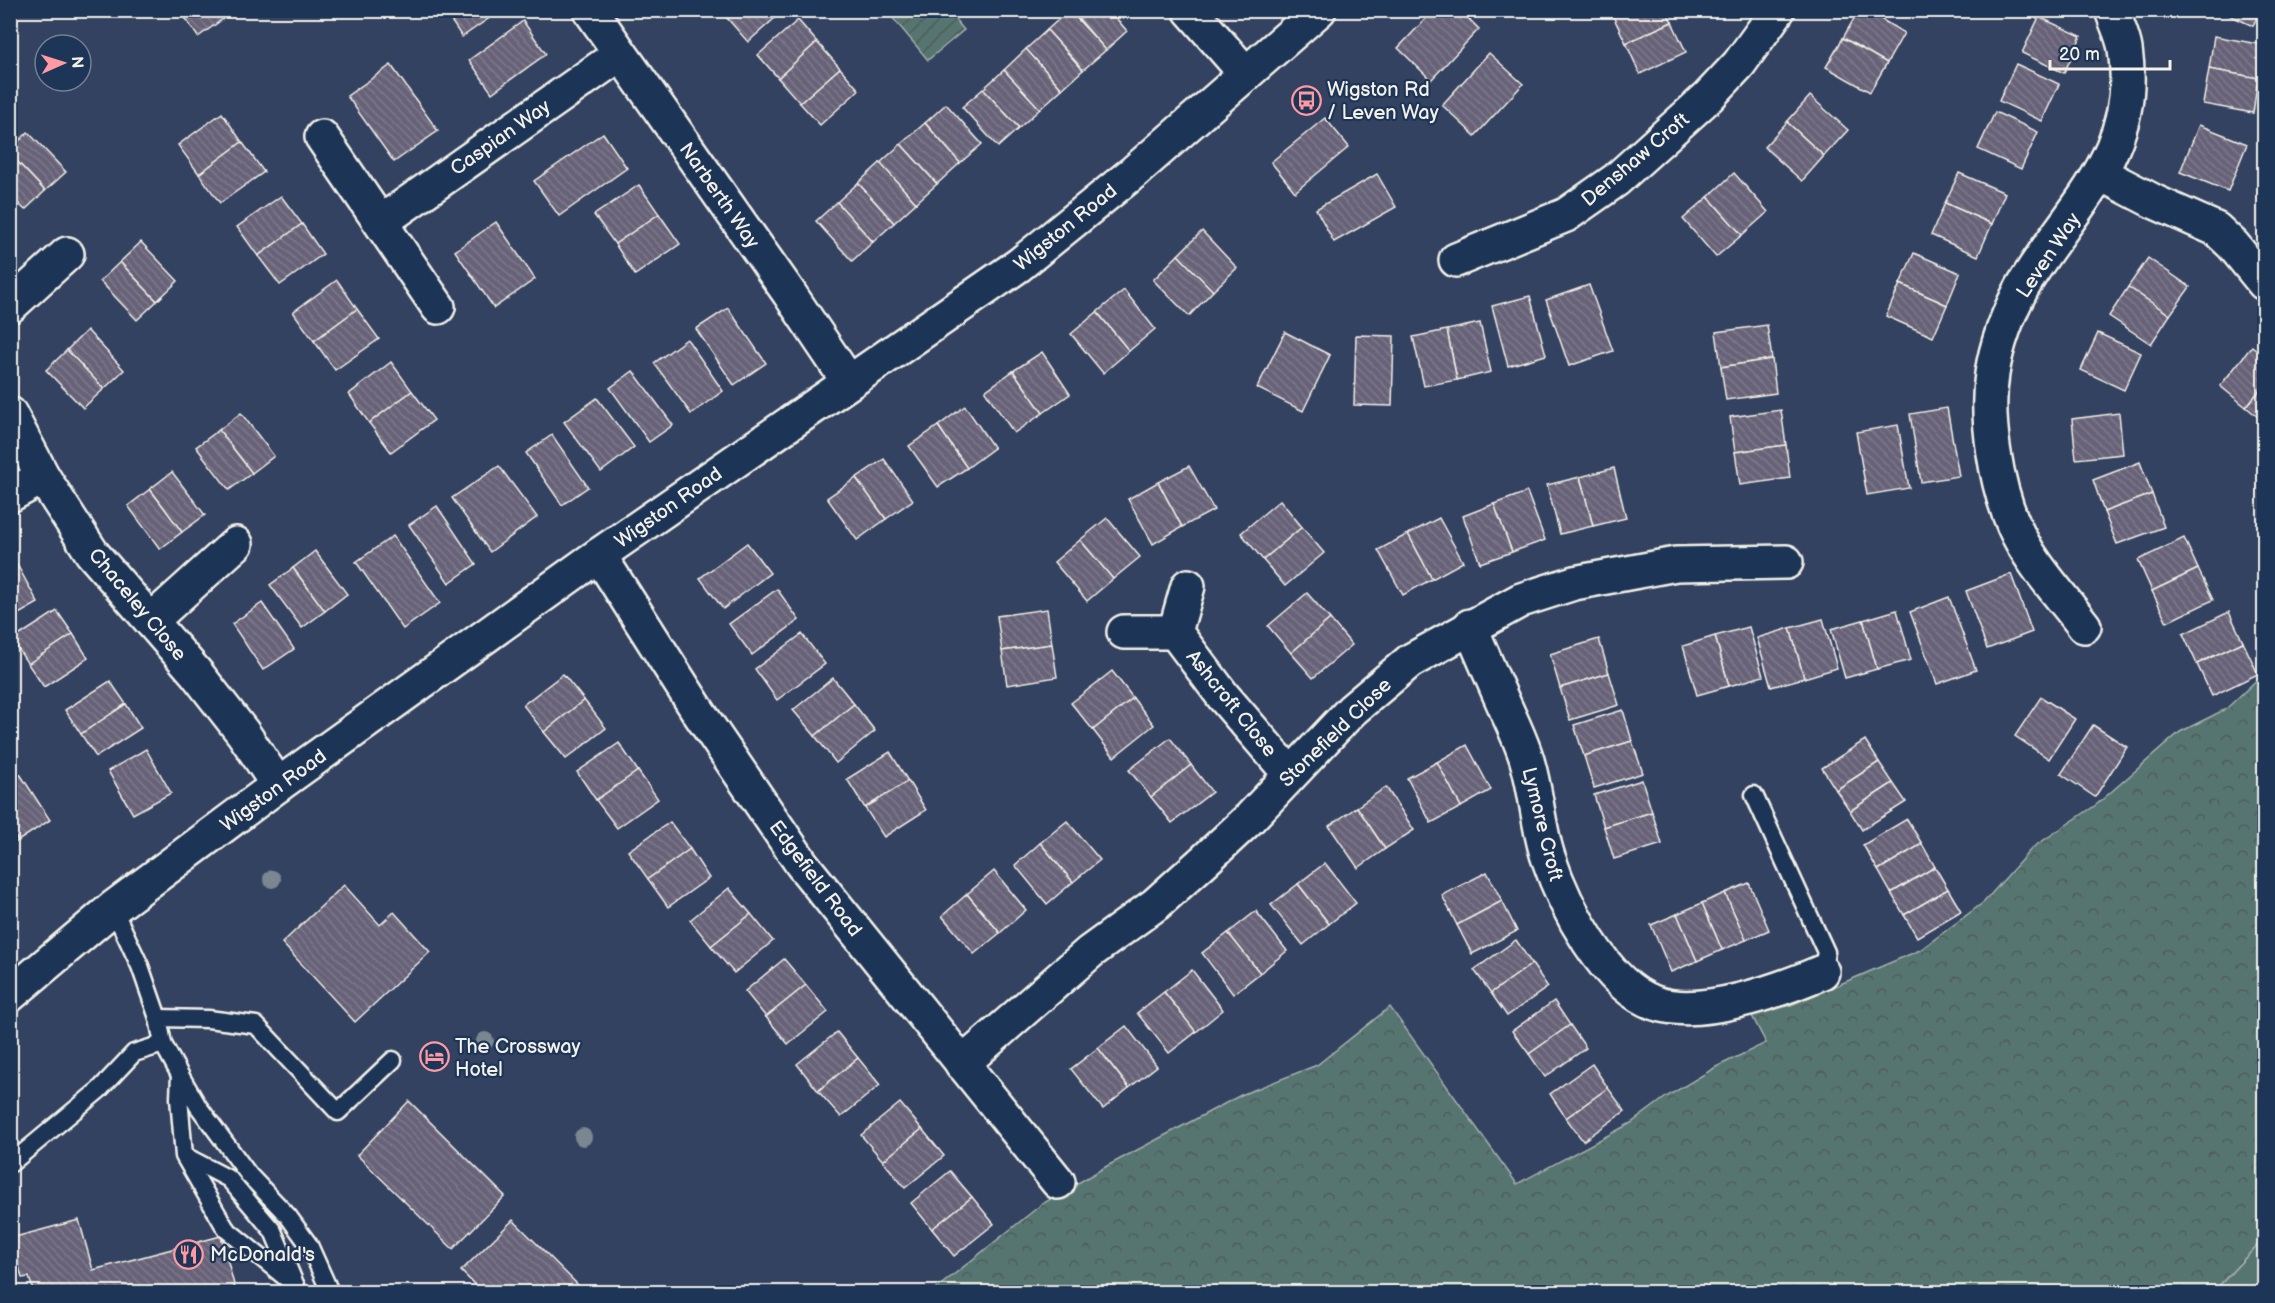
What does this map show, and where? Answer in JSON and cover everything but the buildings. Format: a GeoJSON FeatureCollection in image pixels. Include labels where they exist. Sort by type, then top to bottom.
{"type":"FeatureCollection","features":[{"type":"Feature","properties":{"kind":"street","name":"Narberth Way"},"geometry":{"type":"LineString","coordinates":[[590,10],[789,293],[848,381]]}},
{"type":"Feature","properties":{"kind":"street"},"geometry":{"type":"LineString","coordinates":[[1190,10],[1246,74]]}},
{"type":"Feature","properties":{"kind":"street","name":"Wigston Road"},"geometry":{"type":"LineString","coordinates":[[10,995],[113,908],[278,785],[599,555],[1018,265],[1134,172],[1319,10]]}},
{"type":"Feature","properties":{"kind":"street","name":"Denshaw Croft"},"geometry":{"type":"LineString","coordinates":[[1456,260],[1566,215],[1616,180],[1708,97],[1738,64],[1778,10]]}},
{"type":"Feature","properties":{"kind":"street","name":"Leven Way"},"geometry":{"type":"LineString","coordinates":[[2084,626],[2037,565],[2015,528],[2000,489],[1990,421],[1991,375],[2001,338],[2021,290],[2050,244],[2079,208],[2101,174],[2116,141],[2125,113],[2127,80],[2125,48],[2112,10]]}},
{"type":"Feature","properties":{"kind":"street","name":"Caspian Way"},"geometry":{"type":"LineString","coordinates":[[381,222],[620,54]]}},
{"type":"Feature","properties":{"kind":"street"},"geometry":{"type":"LineString","coordinates":[[322,137],[438,307]]}},
{"type":"Feature","properties":{"kind":"street"},"geometry":{"type":"LineString","coordinates":[[2101,174],[2155,202],[2217,229],[2265,284]]}},
{"type":"Feature","properties":{"kind":"street"},"geometry":{"type":"LineString","coordinates":[[10,306],[67,254]]}},
{"type":"Feature","properties":{"kind":"street","name":"Chaceley Close"},"geometry":{"type":"LineString","coordinates":[[10,414],[43,477],[92,553],[152,620],[243,733],[278,785]]}},
{"type":"Feature","properties":{"kind":"street"},"geometry":{"type":"LineString","coordinates":[[10,495],[43,477]]}},
{"type":"Feature","properties":{"kind":"street"},"geometry":{"type":"LineString","coordinates":[[152,620],[236,544]]}},
{"type":"Feature","properties":{"kind":"street","name":"Edgefield Road"},"geometry":{"type":"LineString","coordinates":[[599,555],[700,714],[802,864],[1058,1182]]}},
{"type":"Feature","properties":{"kind":"street","name":"Stonefield Close"},"geometry":{"type":"LineString","coordinates":[[962,1064],[1090,952],[1156,904],[1249,819],[1352,710],[1410,661],[1521,600],[1574,583],[1676,564],[1786,562]]}},
{"type":"Feature","properties":{"kind":"street","name":"Ashcroft Close"},"geometry":{"type":"LineString","coordinates":[[1175,632],[1188,586]]}},
{"type":"Feature","properties":{"kind":"street","name":"Lymore Croft"},"geometry":{"type":"LineString","coordinates":[[1470,626],[1528,762],[1540,826],[1560,891],[1581,930],[1608,968],[1636,994],[1656,1004],[1682,1008],[1752,998],[1822,972]]}},
{"type":"Feature","properties":{"kind":"street","name":"Ashcroft Close"},"geometry":{"type":"LineString","coordinates":[[1124,632],[1175,632]]}},
{"type":"Feature","properties":{"kind":"street","name":"Ashcroft Close"},"geometry":{"type":"LineString","coordinates":[[1175,632],[1223,696],[1290,774]]}},
{"type":"Feature","properties":{"kind":"lane"},"geometry":{"type":"LineString","coordinates":[[1754,795],[1826,952],[1822,972]]}},
{"type":"Feature","properties":{"kind":"lane"},"geometry":{"type":"LineString","coordinates":[[113,908],[140,966],[158,1018],[163,1044],[180,1075],[198,1106],[249,1175],[288,1216],[309,1245],[330,1293]]}},
{"type":"Feature","properties":{"kind":"lane"},"geometry":{"type":"LineString","coordinates":[[158,1018],[208,1019],[256,1025],[338,1112],[393,1060]]}},
{"type":"Feature","properties":{"kind":"lane"},"geometry":{"type":"LineString","coordinates":[[10,1164],[99,1090],[134,1053],[163,1044]]}},
{"type":"Feature","properties":{"kind":"lane"},"geometry":{"type":"LineString","coordinates":[[180,1075],[179,1098],[184,1156],[226,1229],[295,1289]]}},
{"type":"Feature","properties":{"kind":"lane"},"geometry":{"type":"LineString","coordinates":[[184,1156],[229,1179],[273,1231],[295,1289]]}},
{"type":"Feature","properties":{"kind":"green space"},"geometry":{"type":"Polygon","coordinates":[[[887,11],[948,11],[964,30],[928,60],[887,11]]]}},
{"type":"Feature","properties":{"kind":"green space"},"geometry":{"type":"Polygon","coordinates":[[[2264,673],[2264,1238],[2213,1292],[932,1292],[1042,1204],[1107,1166],[1241,1095],[1317,1065],[1390,1007],[1517,1184],[1631,1123],[1666,1097],[1716,1067],[1766,1043],[1752,1016],[1791,1005],[1920,950],[1984,902],[2032,848],[2096,805],[2180,732],[2226,709],[2264,673]]]}},
{"type":"Feature","properties":{"kind":"green space"},"geometry":{"type":"Polygon","coordinates":[[[2264,1238],[2264,1292],[2213,1292],[2264,1238]]]}},
{"type":"Feature","properties":{"kind":"place","name":"Wigston Rd / Leven Way"},"geometry":{"type":"Point","coordinates":[1306,100]}},
{"type":"Feature","properties":{"kind":"place","name":"The Crossway Hotel"},"geometry":{"type":"Point","coordinates":[434,1057]}},
{"type":"Feature","properties":{"kind":"place","name":"McDonald's"},"geometry":{"type":"Point","coordinates":[189,1254]}}]}
